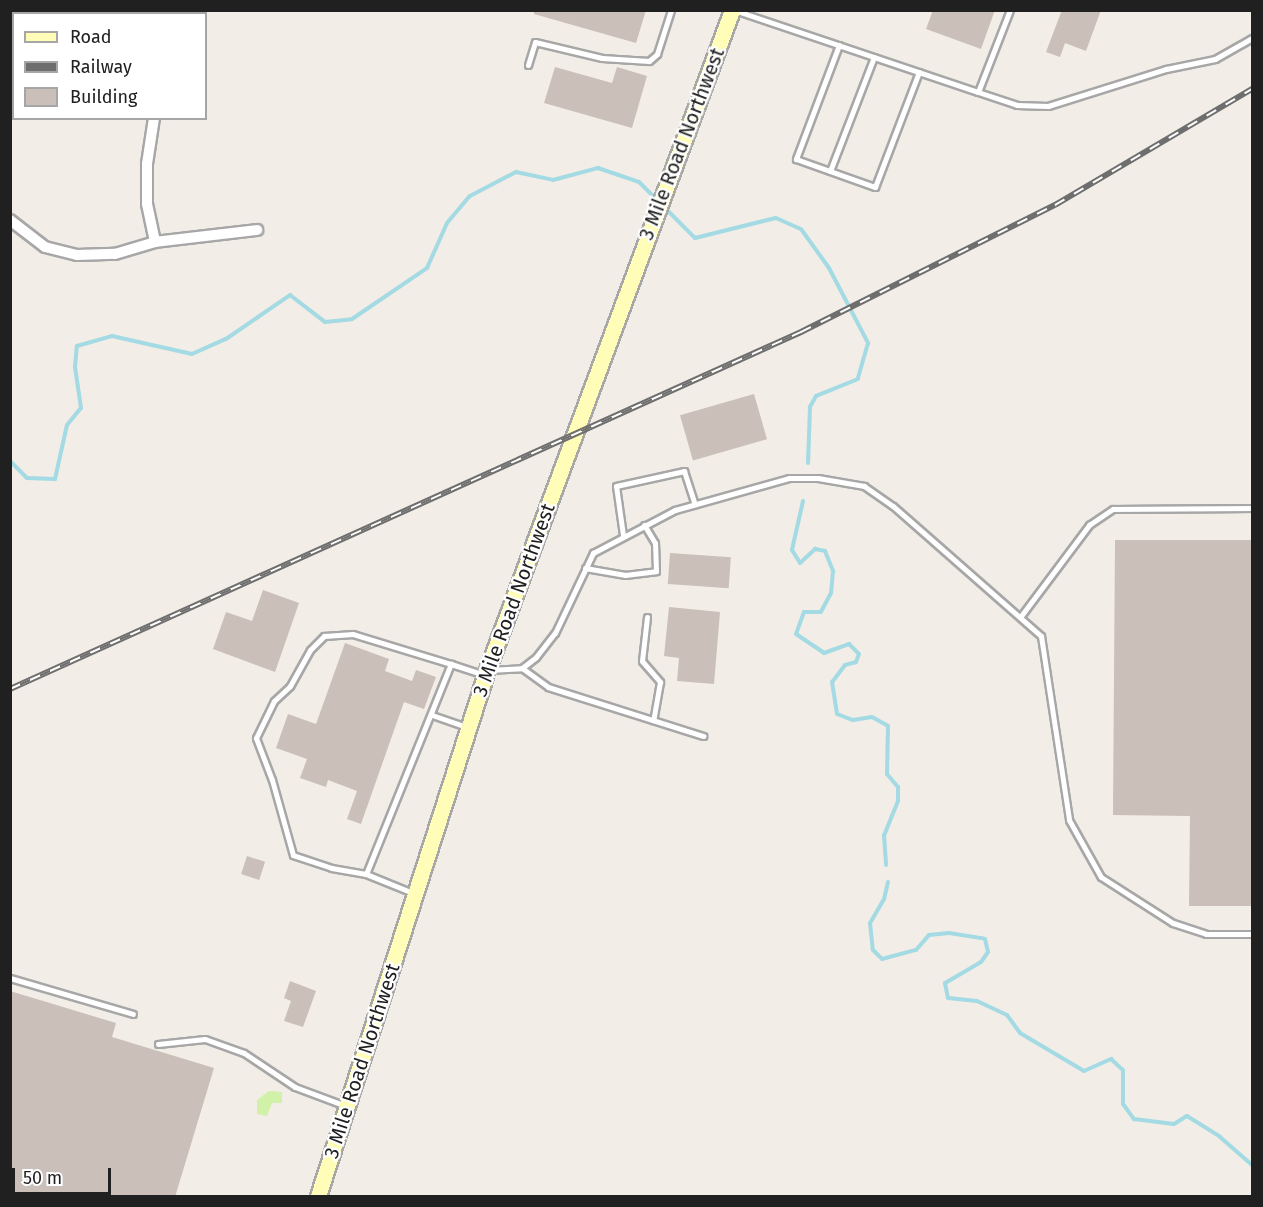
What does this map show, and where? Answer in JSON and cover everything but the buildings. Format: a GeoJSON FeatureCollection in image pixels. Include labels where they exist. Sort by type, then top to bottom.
{"type":"FeatureCollection","features":[{"type":"Feature","properties":{"kind":"main road","name":"3 Mile Road Northwest"},"geometry":{"type":"LineString","coordinates":[[318,1197],[487,673],[733,10]]}},
{"type":"Feature","properties":{"kind":"street"},"geometry":{"type":"LineString","coordinates":[[154,120],[147,164],[147,204],[154,242]]}},
{"type":"Feature","properties":{"kind":"street"},"geometry":{"type":"LineString","coordinates":[[10,220],[45,247],[77,255],[114,254],[154,242],[257,230]]}},
{"type":"Feature","properties":{"kind":"lane"},"geometry":{"type":"LineString","coordinates":[[528,65],[535,42],[602,58],[649,61],[657,54],[671,10]]}},
{"type":"Feature","properties":{"kind":"lane"},"geometry":{"type":"LineString","coordinates":[[733,10],[1017,105],[1048,106],[1166,69],[1215,59],[1252,39]]}},
{"type":"Feature","properties":{"kind":"lane"},"geometry":{"type":"LineString","coordinates":[[978,92],[1010,10]]}},
{"type":"Feature","properties":{"kind":"lane"},"geometry":{"type":"LineString","coordinates":[[839,45],[796,159],[875,187],[919,72]]}},
{"type":"Feature","properties":{"kind":"lane"},"geometry":{"type":"LineString","coordinates":[[830,171],[874,57]]}},
{"type":"Feature","properties":{"kind":"lane"},"geometry":{"type":"LineString","coordinates":[[623,535],[616,486],[684,471],[694,504]]}},
{"type":"Feature","properties":{"kind":"lane"},"geometry":{"type":"LineString","coordinates":[[414,894],[366,874],[332,868],[293,855],[272,780],[256,738],[274,701],[290,686],[310,650],[324,636],[353,634],[487,673],[522,668],[555,633],[593,553],[623,535],[694,504],[789,478],[818,477],[864,486],[893,506],[1021,616],[1041,636],[1069,820],[1101,877],[1173,923],[1206,934],[1252,934]]}},
{"type":"Feature","properties":{"kind":"lane"},"geometry":{"type":"LineString","coordinates":[[1021,616],[1089,525],[1113,509],[1252,508]]}},
{"type":"Feature","properties":{"kind":"lane"},"geometry":{"type":"LineString","coordinates":[[585,568],[625,575],[656,571],[655,543],[644,525]]}},
{"type":"Feature","properties":{"kind":"lane"},"geometry":{"type":"LineString","coordinates":[[647,617],[642,661],[660,682],[653,720]]}},
{"type":"Feature","properties":{"kind":"lane"},"geometry":{"type":"LineString","coordinates":[[366,874],[451,664]]}},
{"type":"Feature","properties":{"kind":"lane"},"geometry":{"type":"LineString","coordinates":[[522,668],[548,687],[703,736]]}},
{"type":"Feature","properties":{"kind":"lane"},"geometry":{"type":"LineString","coordinates":[[432,715],[469,728]]}},
{"type":"Feature","properties":{"kind":"lane"},"geometry":{"type":"LineString","coordinates":[[10,978],[133,1014]]}},
{"type":"Feature","properties":{"kind":"lane"},"geometry":{"type":"LineString","coordinates":[[158,1044],[205,1039],[244,1053],[295,1087],[347,1107]]}},
{"type":"Feature","properties":{"kind":"green space"},"geometry":{"type":"Polygon","coordinates":[[[269,1091],[282,1092],[282,1103],[272,1103],[267,1116],[257,1114],[257,1100],[269,1091]]]}},
{"type":"Feature","properties":{"kind":"waterway"},"geometry":{"type":"LineString","coordinates":[[10,461],[27,478],[55,479],[67,425],[81,408],[75,367],[77,346],[112,336],[192,354],[226,339],[290,295],[325,322],[352,319],[427,268],[447,223],[470,196],[516,172],[553,180],[598,168],[639,182],[657,200]]}},
{"type":"Feature","properties":{"kind":"waterway"},"geometry":{"type":"LineString","coordinates":[[664,207],[695,238],[776,218],[801,229],[829,268],[868,343],[858,379],[816,396],[810,407],[808,463]]}},
{"type":"Feature","properties":{"kind":"waterway"},"geometry":{"type":"LineString","coordinates":[[803,501],[792,550],[800,563],[815,549],[825,551],[833,571],[831,593],[821,612],[804,612],[796,634],[824,653],[849,644],[859,654],[856,662],[845,665],[832,682],[837,714],[853,720],[872,717],[888,726],[887,774],[898,787],[898,801],[884,835],[886,865]]}},
{"type":"Feature","properties":{"kind":"waterway"},"geometry":{"type":"LineString","coordinates":[[888,882],[884,899],[870,923],[873,950],[882,959],[916,950],[929,935],[949,933],[985,939],[988,952],[981,962],[945,983],[948,998],[977,1001],[1007,1015],[1020,1033],[1084,1071],[1111,1059],[1123,1070],[1123,1104],[1134,1119],[1174,1124],[1187,1116],[1220,1137],[1252,1165]]}},
{"type":"Feature","properties":{"kind":"railway"},"geometry":{"type":"LineString","coordinates":[[10,689],[801,332],[1055,205],[1252,89]]}}]}
